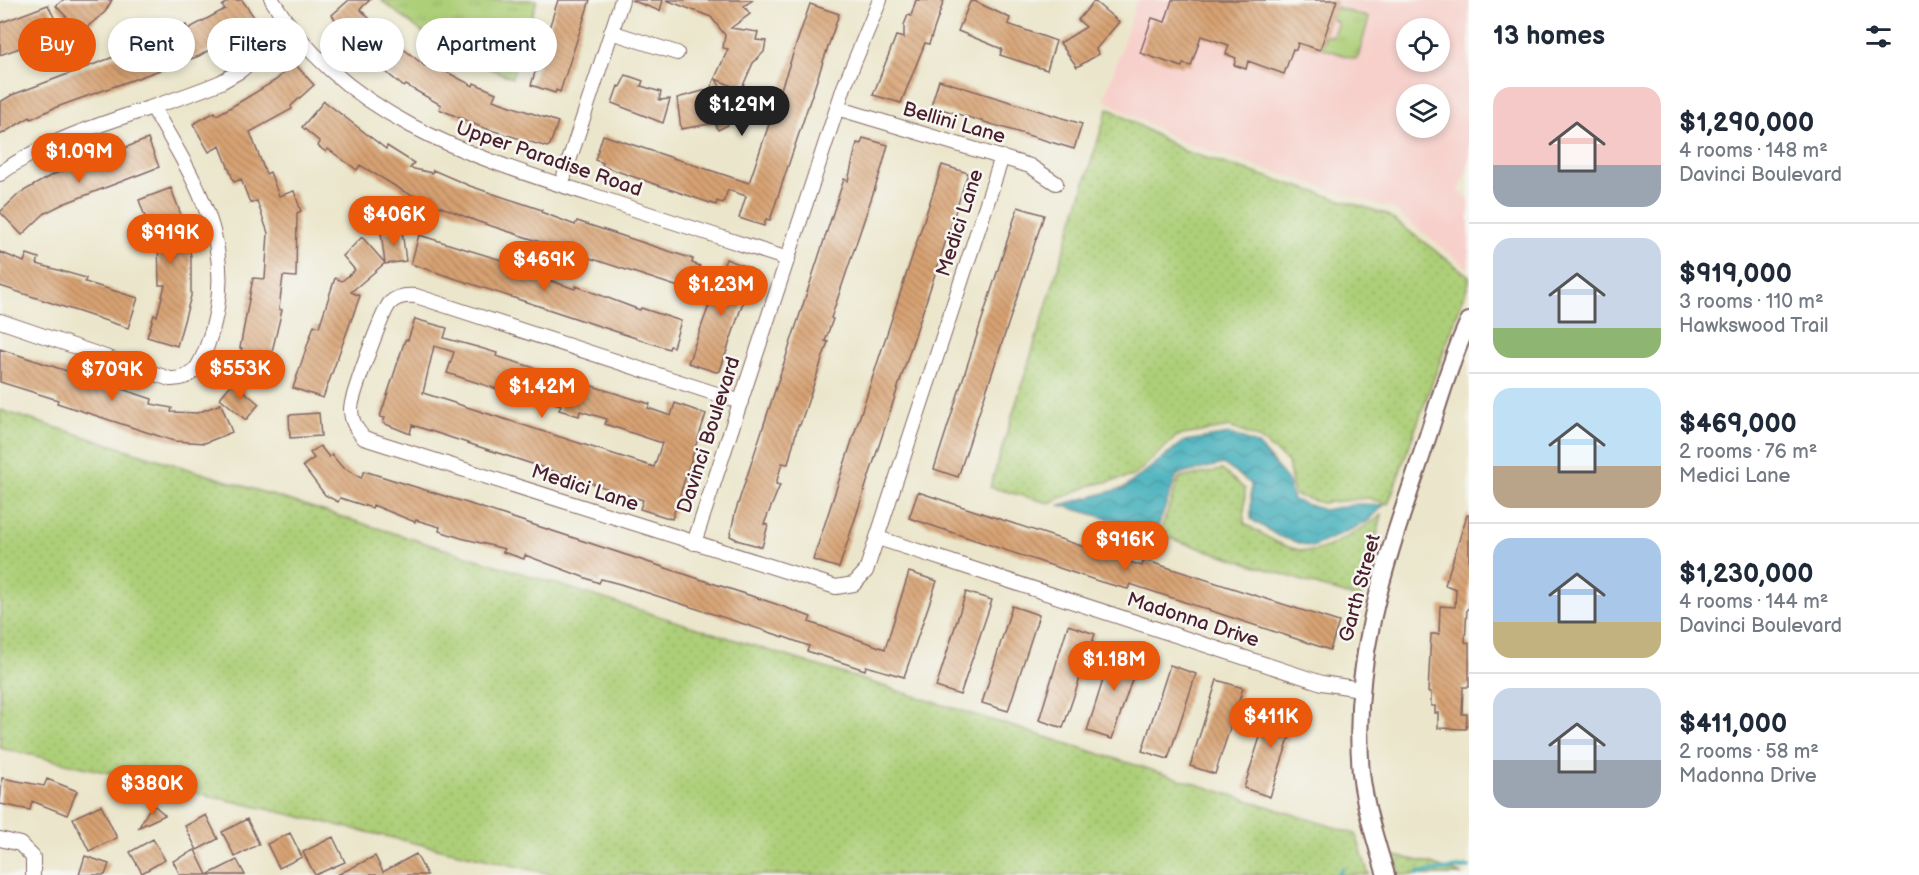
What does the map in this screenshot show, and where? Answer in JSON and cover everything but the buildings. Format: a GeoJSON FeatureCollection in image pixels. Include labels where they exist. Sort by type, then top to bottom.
{"type":"FeatureCollection","features":[{"type":"Feature","properties":{"kind":"street","name":"Upper Paradise Road"},"geometry":{"type":"LineString","coordinates":[[272,0],[285,18]]}},
{"type":"Feature","properties":{"kind":"street"},"geometry":{"type":"LineString","coordinates":[[561,185],[622,0]]}},
{"type":"Feature","properties":{"kind":"street","name":"Davinci Boulevard"},"geometry":{"type":"LineString","coordinates":[[694,543],[837,108],[860,45],[880,0]]}},
{"type":"Feature","properties":{"kind":"street"},"geometry":{"type":"LineString","coordinates":[[611,32],[677,53]]}},
{"type":"Feature","properties":{"kind":"street","name":"Upper Paradise Road"},"geometry":{"type":"LineString","coordinates":[[308,44],[359,92],[407,124],[474,156],[788,259]]}},
{"type":"Feature","properties":{"kind":"street"},"geometry":{"type":"LineString","coordinates":[[0,174],[40,150],[221,82],[238,72]]}},
{"type":"Feature","properties":{"kind":"street"},"geometry":{"type":"LineString","coordinates":[[0,321],[170,379],[189,376],[197,370],[210,336],[219,294],[214,228],[199,188],[153,108]]}},
{"type":"Feature","properties":{"kind":"street","name":"Bellini Lane"},"geometry":{"type":"LineString","coordinates":[[837,108],[1030,166],[1056,183]]}},
{"type":"Feature","properties":{"kind":"street","name":"Medici Lane"},"geometry":{"type":"LineString","coordinates":[[741,402],[407,295],[398,297],[385,309],[351,406],[354,423],[364,438],[836,587],[845,587],[861,579],[867,572],[1002,157]]}},
{"type":"Feature","properties":{"kind":"street","name":"Garth Street"},"geometry":{"type":"LineString","coordinates":[[1386,875],[1369,818],[1361,775],[1360,689],[1370,621],[1383,572],[1469,321]]}},
{"type":"Feature","properties":{"kind":"street","name":"Madonna Drive"},"geometry":{"type":"LineString","coordinates":[[878,538],[1322,683],[1360,689]]}},
{"type":"Feature","properties":{"kind":"street"},"geometry":{"type":"LineString","coordinates":[[0,839],[20,844],[33,857],[33,875]]}},
{"type":"Feature","properties":{"kind":"shaded area"},"geometry":{"type":"Polygon","coordinates":[[[1137,0],[1469,0],[1469,162],[1459,191],[1469,199],[1469,269],[1393,209],[1184,143],[1104,100],[1137,0]]]}},
{"type":"Feature","properties":{"kind":"green space"},"geometry":{"type":"Polygon","coordinates":[[[381,0],[537,0],[531,18],[416,18],[416,27],[381,0]]]}},
{"type":"Feature","properties":{"kind":"green space"},"geometry":{"type":"Polygon","coordinates":[[[1336,7],[1369,18],[1358,57],[1355,59],[1322,48],[1326,35],[1332,37],[1338,22],[1332,20],[1336,7]]]}},
{"type":"Feature","properties":{"kind":"green space"},"geometry":{"type":"Polygon","coordinates":[[[498,72],[514,72],[512,78],[498,72]]]}},
{"type":"Feature","properties":{"kind":"green space"},"geometry":{"type":"Polygon","coordinates":[[[1108,108],[1184,151],[1386,214],[1469,276],[1469,282],[1388,504],[1368,498],[1322,503],[1294,495],[1288,462],[1258,438],[1230,427],[1177,436],[1134,476],[1092,485],[1049,503],[990,487],[1108,108]]]}},
{"type":"Feature","properties":{"kind":"green space"},"geometry":{"type":"Polygon","coordinates":[[[0,410],[1356,834],[1369,875],[554,875],[0,748],[0,410]]]}},
{"type":"Feature","properties":{"kind":"green space"},"geometry":{"type":"Polygon","coordinates":[[[1222,470],[1245,489],[1244,523],[1277,542],[1295,549],[1319,550],[1358,531],[1382,515],[1360,599],[1159,535],[1179,478],[1222,470]]]}},
{"type":"Feature","properties":{"kind":"green space"},"geometry":{"type":"Polygon","coordinates":[[[1395,856],[1425,862],[1463,875],[1400,875],[1395,856]]]}},
{"type":"Feature","properties":{"kind":"water"},"geometry":{"type":"Polygon","coordinates":[[[1230,434],[1258,445],[1287,479],[1293,500],[1324,510],[1357,504],[1384,505],[1367,522],[1312,547],[1278,536],[1251,519],[1251,484],[1223,464],[1177,475],[1156,532],[1060,505],[1124,488],[1185,441],[1230,434]]]}},
{"type":"Feature","properties":{"kind":"waterway"},"geometry":{"type":"LineString","coordinates":[[1417,873],[1469,867]]}},
{"type":"Feature","properties":{"kind":"waterway"},"geometry":{"type":"LineString","coordinates":[[1337,875],[1343,868]]}}]}
